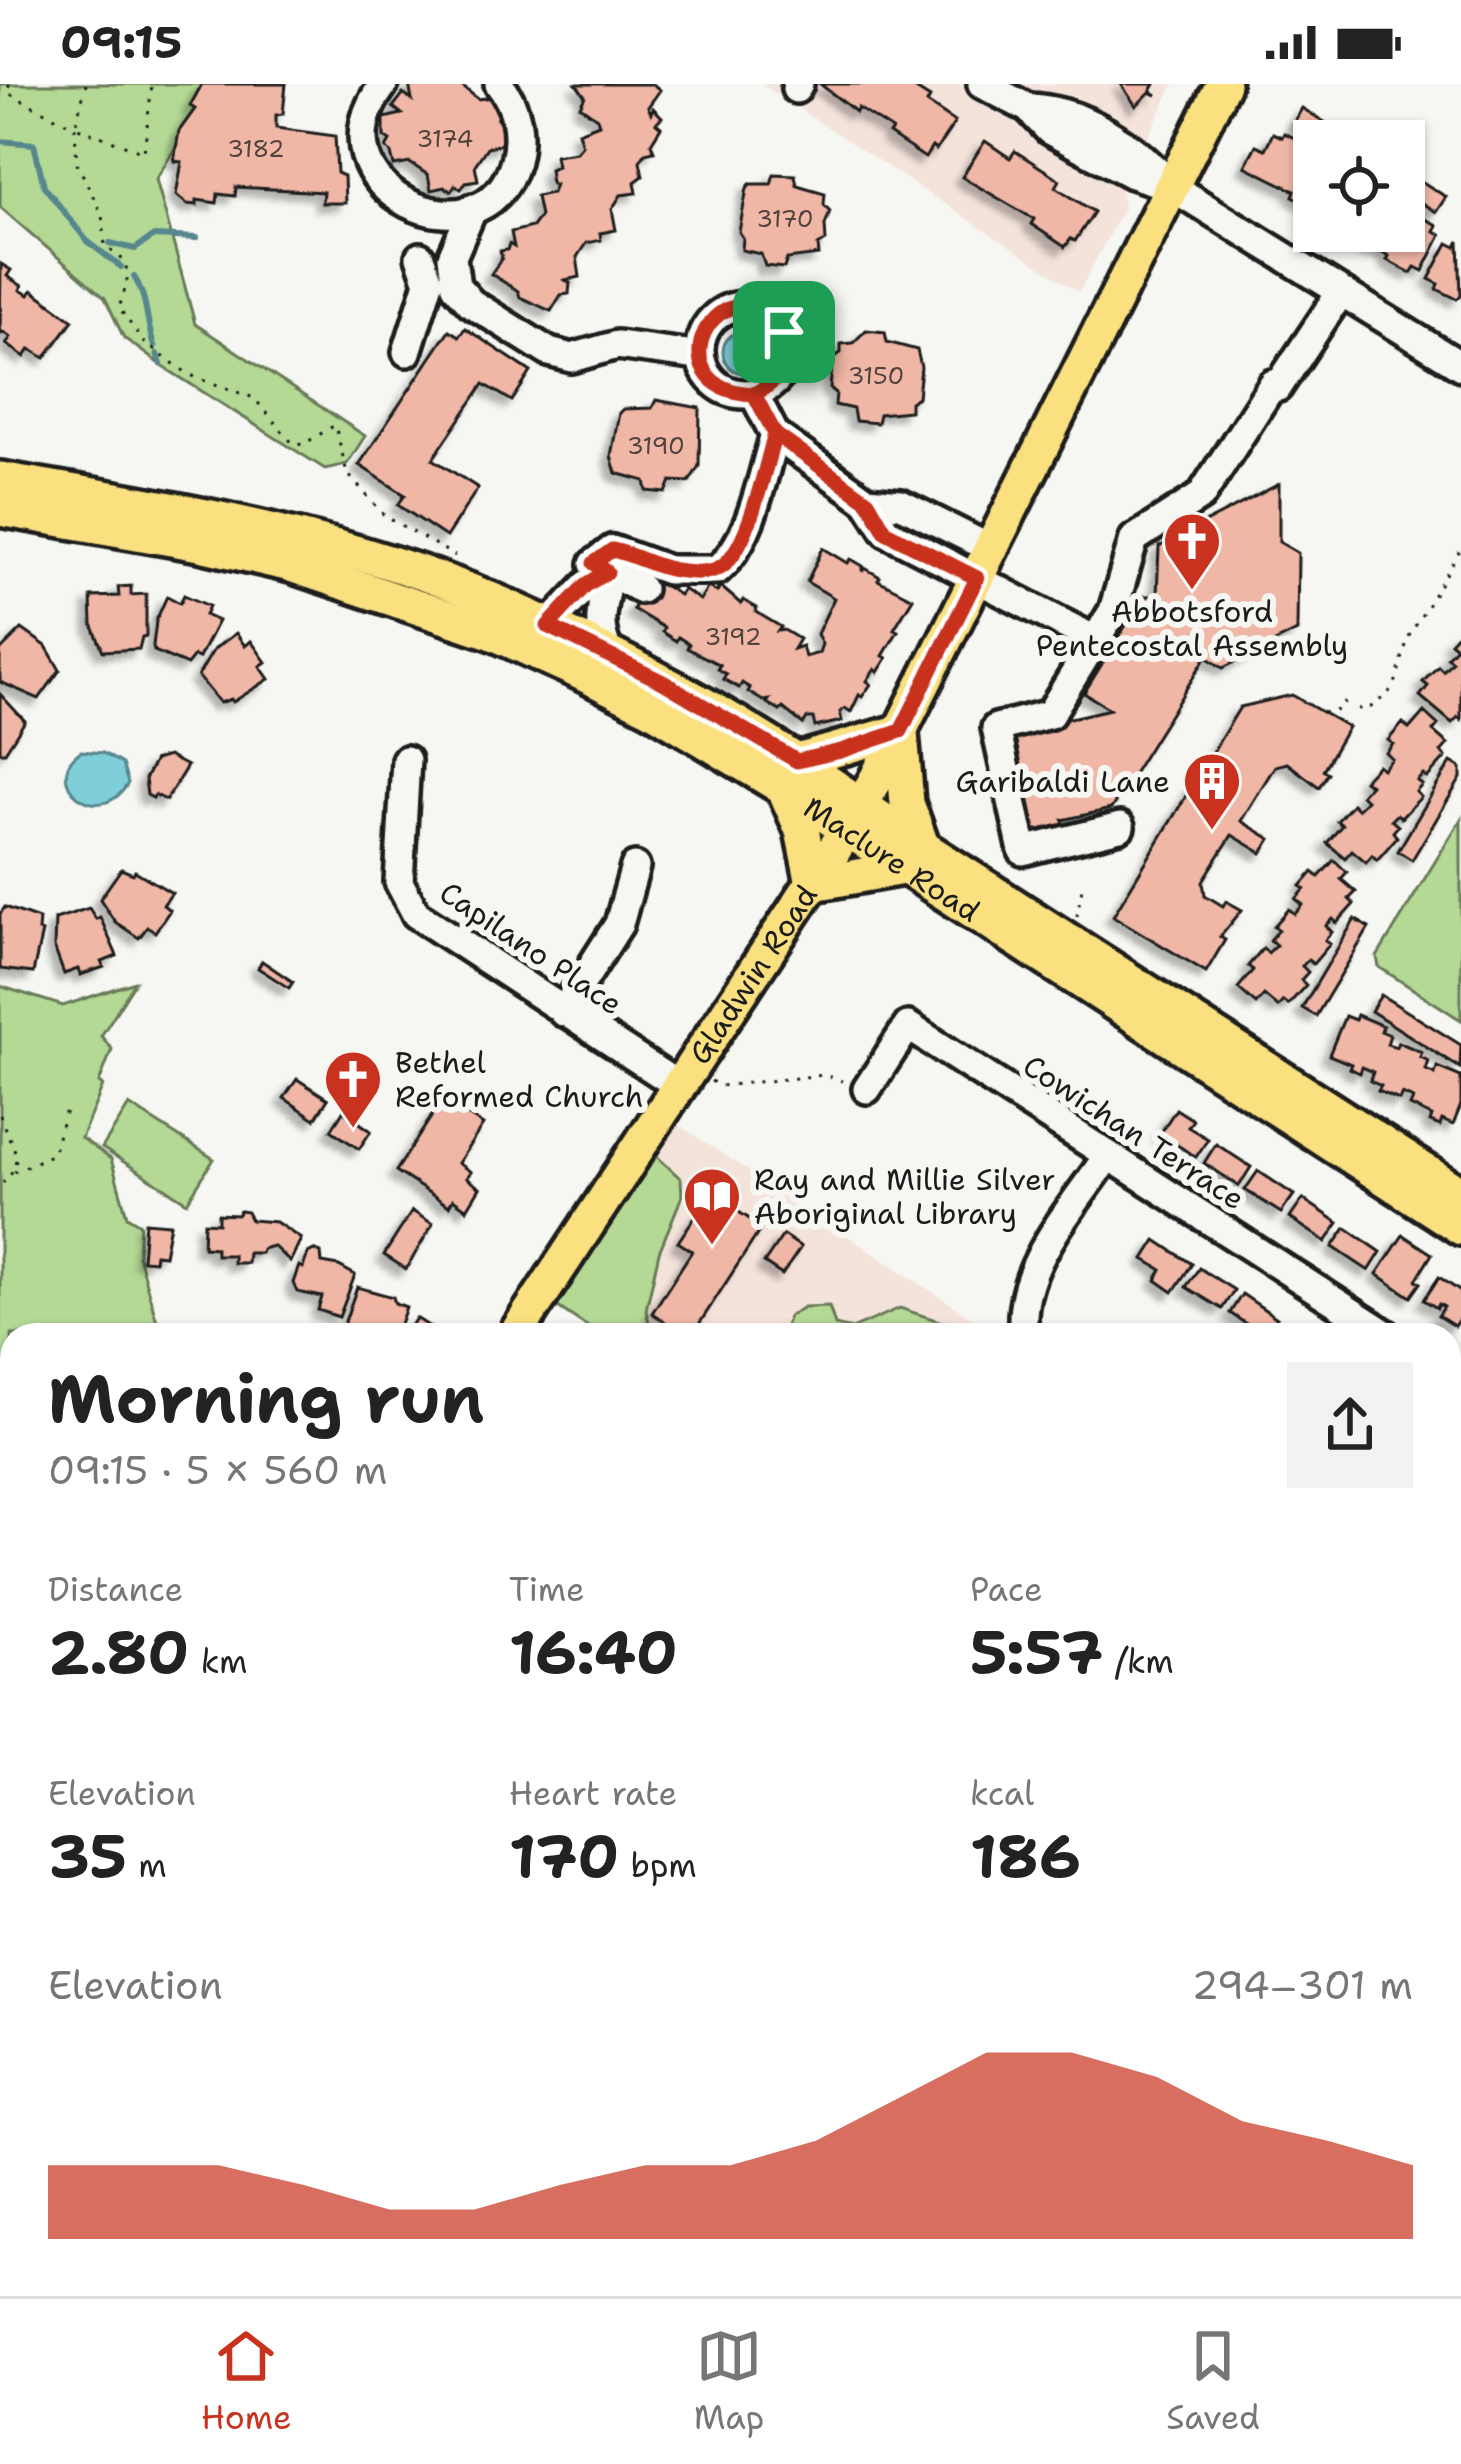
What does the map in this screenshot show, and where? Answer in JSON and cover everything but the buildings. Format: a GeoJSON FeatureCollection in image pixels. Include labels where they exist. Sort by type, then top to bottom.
{"type":"FeatureCollection","features":[{"type":"Feature","properties":{"kind":"main road","name":"Gladwin Road"},"geometry":{"type":"LineString","coordinates":[[523,1323],[854,818],[1223,84]]}},
{"type":"Feature","properties":{"kind":"main road","name":"Maclure Road"},"geometry":{"type":"LineString","coordinates":[[0,478],[207,514],[296,536],[454,586],[609,654],[1461,1228]]}},
{"type":"Feature","properties":{"kind":"main road","name":"Maclure Road"},"geometry":{"type":"LineString","coordinates":[[0,509],[291,565],[490,632],[790,774]]}},
{"type":"Feature","properties":{"kind":"main road"},"geometry":{"type":"LineString","coordinates":[[901,731],[913,858],[813,884],[790,774],[901,731]]}},
{"type":"Feature","properties":{"kind":"main road","name":"Maclure Road"},"geometry":{"type":"LineString","coordinates":[[913,858],[1461,1194]]}},
{"type":"Feature","properties":{"kind":"street"},"geometry":{"type":"LineString","coordinates":[[384,84],[371,100],[363,129],[366,158],[380,184],[401,203],[429,213],[451,214],[494,194],[513,169],[520,141],[511,100],[499,84]]}},
{"type":"Feature","properties":{"kind":"street"},"geometry":{"type":"LineString","coordinates":[[982,84],[1028,108],[1049,130],[1132,174],[1172,187],[1461,366]]}},
{"type":"Feature","properties":{"kind":"street"},"geometry":{"type":"LineString","coordinates":[[472,208],[452,257],[456,286],[471,303],[549,352],[572,358],[617,345],[699,356]]}},
{"type":"Feature","properties":{"kind":"street"},"geometry":{"type":"LineString","coordinates":[[407,352],[429,281],[420,257]]}},
{"type":"Feature","properties":{"kind":"street"},"geometry":{"type":"LineString","coordinates":[[418,316],[456,286]]}},
{"type":"Feature","properties":{"kind":"street"},"geometry":{"type":"LineString","coordinates":[[1120,826],[1023,851],[996,728],[1050,714],[1113,611],[1134,539],[1201,496],[1341,292]]}},
{"type":"Feature","properties":{"kind":"street"},"geometry":{"type":"LineString","coordinates":[[751,306],[772,316],[784,332],[788,350],[784,368],[773,384],[754,394],[730,393],[709,379],[699,356],[702,333],[712,318],[729,308],[751,306]]}},
{"type":"Feature","properties":{"kind":"street"},"geometry":{"type":"LineString","coordinates":[[754,394],[775,434],[868,501],[901,503],[1095,640]]}},
{"type":"Feature","properties":{"kind":"street"},"geometry":{"type":"LineString","coordinates":[[640,589],[594,563],[612,550],[668,570],[718,570],[742,538],[775,434]]}},
{"type":"Feature","properties":{"kind":"street"},"geometry":{"type":"LineString","coordinates":[[548,626],[586,585],[607,572]]}},
{"type":"Feature","properties":{"kind":"street"},"geometry":{"type":"LineString","coordinates":[[607,572],[598,615],[609,654]]}},
{"type":"Feature","properties":{"kind":"street","name":"Capilano Place"},"geometry":{"type":"LineString","coordinates":[[406,760],[399,882],[416,914],[563,1012],[685,1077]]}},
{"type":"Feature","properties":{"kind":"street"},"geometry":{"type":"LineString","coordinates":[[563,1012],[619,924],[635,867]]}},
{"type":"Feature","properties":{"kind":"street","name":"Cowichan Terrace"},"geometry":{"type":"LineString","coordinates":[[867,1089],[908,1026],[1368,1323]]}},
{"type":"Feature","properties":{"kind":"street"},"geometry":{"type":"LineString","coordinates":[[1024,1323],[1024,1296],[1035,1266],[1108,1155]]}},
{"type":"Feature","properties":{"kind":"path"},"geometry":{"type":"LineString","coordinates":[[9,84],[8,93],[75,127],[144,152],[152,84]]}},
{"type":"Feature","properties":{"kind":"path"},"geometry":{"type":"LineString","coordinates":[[86,84],[75,127],[77,163],[102,214],[105,246],[126,262],[127,283],[119,308],[144,343],[190,375],[254,398],[294,445],[304,444],[335,424],[347,473],[385,516],[459,558]]}},
{"type":"Feature","properties":{"kind":"path"},"geometry":{"type":"LineString","coordinates":[[1358,709],[1371,707],[1388,694],[1408,638],[1461,549]]}},
{"type":"Feature","properties":{"kind":"path"},"geometry":{"type":"LineString","coordinates":[[1323,713],[1339,710],[1348,697]]}},
{"type":"Feature","properties":{"kind":"path"},"geometry":{"type":"LineString","coordinates":[[685,1077],[719,1086],[825,1075],[867,1089]]}},
{"type":"Feature","properties":{"kind":"path"},"geometry":{"type":"LineString","coordinates":[[0,1186],[14,1172],[53,1154],[66,1110]]}},
{"type":"Feature","properties":{"kind":"path"},"geometry":{"type":"LineString","coordinates":[[0,1115],[18,1157],[14,1172]]}},
{"type":"Feature","properties":{"kind":"shaded area"},"geometry":{"type":"Polygon","coordinates":[[[761,84],[1174,84],[1121,190],[1123,208],[1079,292],[761,84]]]}},
{"type":"Feature","properties":{"kind":"shaded area"},"geometry":{"type":"Polygon","coordinates":[[[665,1116],[980,1323],[604,1323],[665,1116]]]}},
{"type":"Feature","properties":{"kind":"green space"},"geometry":{"type":"Polygon","coordinates":[[[0,84],[215,84],[156,179],[195,324],[365,436],[347,464],[325,469],[124,338],[105,298],[0,207],[0,84]]]}},
{"type":"Feature","properties":{"kind":"green space"},"geometry":{"type":"Polygon","coordinates":[[[1461,819],[1461,1020],[1379,967],[1377,957],[1461,819]]]}},
{"type":"Feature","properties":{"kind":"green space"},"geometry":{"type":"Polygon","coordinates":[[[135,982],[101,1036],[112,1049],[99,1083],[103,1086],[81,1138],[111,1159],[127,1216],[140,1224],[138,1256],[158,1323],[0,1323],[0,986],[63,1006],[135,982]]]}},
{"type":"Feature","properties":{"kind":"green space"},"geometry":{"type":"Polygon","coordinates":[[[129,1105],[214,1159],[187,1202],[102,1148],[129,1105]]]}},
{"type":"Feature","properties":{"kind":"green space"},"geometry":{"type":"Polygon","coordinates":[[[648,1148],[681,1179],[682,1196],[659,1252],[646,1310],[649,1323],[582,1323],[546,1299],[648,1148]]]}},
{"type":"Feature","properties":{"kind":"green space"},"geometry":{"type":"Polygon","coordinates":[[[829,1306],[834,1323],[786,1323],[804,1307],[829,1306]]]}},
{"type":"Feature","properties":{"kind":"green space"},"geometry":{"type":"Polygon","coordinates":[[[900,1308],[942,1322],[968,1322],[866,1323],[900,1308]]]}},
{"type":"Feature","properties":{"kind":"water"},"geometry":{"type":"Polygon","coordinates":[[[744,331],[759,337],[765,352],[759,367],[744,373],[729,367],[723,352],[729,337],[744,331]]]}},
{"type":"Feature","properties":{"kind":"water"},"geometry":{"type":"Polygon","coordinates":[[[81,751],[103,753],[122,764],[128,783],[116,797],[89,802],[70,787],[66,776],[81,751]]]}},
{"type":"Feature","properties":{"kind":"waterway"},"geometry":{"type":"LineString","coordinates":[[0,141],[34,144],[44,186],[87,241],[121,267]]}},
{"type":"Feature","properties":{"kind":"waterway"},"geometry":{"type":"LineString","coordinates":[[110,243],[135,249],[154,236],[197,238]]}},
{"type":"Feature","properties":{"kind":"waterway"},"geometry":{"type":"LineString","coordinates":[[134,277],[154,346]]}},
{"type":"Feature","properties":{"kind":"waterway"},"geometry":{"type":"LineString","coordinates":[[157,354],[161,364]]}},
{"type":"Feature","properties":{"kind":"place","name":"Abbotsford Pentecostal Assembly"},"geometry":{"type":"Point","coordinates":[1192,592]}},
{"type":"Feature","properties":{"kind":"place","name":"Garibaldi Lane"},"geometry":{"type":"Point","coordinates":[1212,832]}},
{"type":"Feature","properties":{"kind":"place","name":"Bethel Reformed Church"},"geometry":{"type":"Point","coordinates":[353,1130]}},
{"type":"Feature","properties":{"kind":"place","name":"Ray and Millie Silver Aboriginal Library"},"geometry":{"type":"Point","coordinates":[712,1247]}},
{"type":"Feature","properties":{"kind":"route"},"geometry":{"type":"LineString","coordinates":[[784,332],[772,316],[751,306],[729,308],[712,318],[702,333],[699,356],[709,379],[730,393],[754,394],[775,434],[868,501],[886,532],[977,578],[901,731],[797,761],[663,682],[548,626],[586,585],[607,572],[594,563],[612,550],[668,570],[695,572],[718,570],[731,558],[742,538],[775,434],[754,394],[773,384],[784,368],[788,350],[784,332]]}}]}
